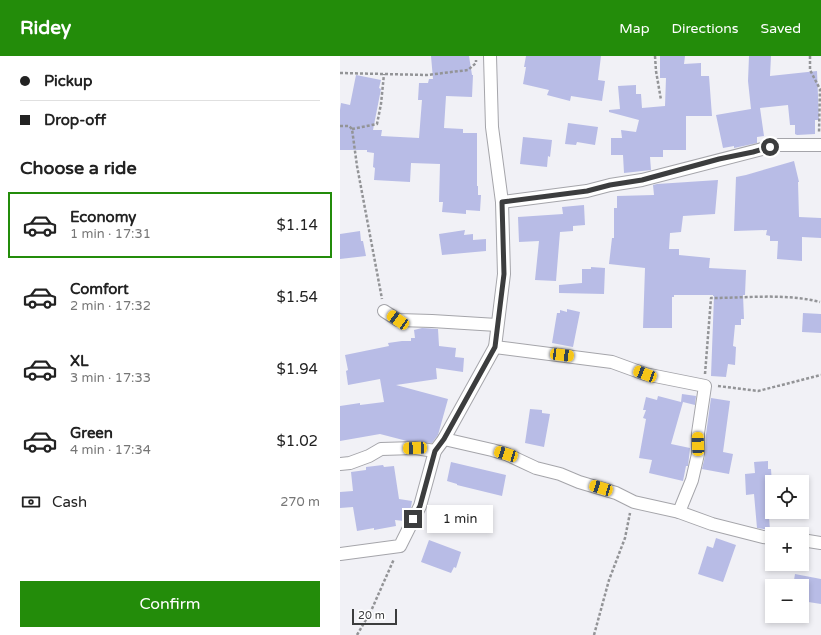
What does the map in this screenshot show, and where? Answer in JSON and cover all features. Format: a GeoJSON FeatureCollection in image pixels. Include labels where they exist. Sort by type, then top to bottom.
{"type":"FeatureCollection","features":[{"type":"Feature","properties":{"kind":"street"},"geometry":{"type":"LineString","coordinates":[[340,554],[400,546],[420,506],[435,451],[444,439],[495,347],[504,274],[502,202],[492,127],[490,56]]}},
{"type":"Feature","properties":{"kind":"street"},"geometry":{"type":"LineString","coordinates":[[502,202],[587,191],[610,185],[642,180],[778,145],[820,145]]}},
{"type":"Feature","properties":{"kind":"street"},"geometry":{"type":"LineString","coordinates":[[384,311],[398,320],[497,325]]}},
{"type":"Feature","properties":{"kind":"street"},"geometry":{"type":"LineString","coordinates":[[495,347],[612,362],[645,374],[705,386],[698,433],[698,454],[692,480],[679,512]]}},
{"type":"Feature","properties":{"kind":"street"},"geometry":{"type":"LineString","coordinates":[[444,439],[506,454],[536,468],[560,474],[634,502],[679,512],[712,524],[765,537]]}},
{"type":"Feature","properties":{"kind":"street"},"geometry":{"type":"LineString","coordinates":[[340,464],[369,456],[381,449],[415,448],[435,451]]}},
{"type":"Feature","properties":{"kind":"street"},"geometry":{"type":"LineString","coordinates":[[809,541],[821,544]]}},
{"type":"Feature","properties":{"kind":"path"},"geometry":{"type":"LineString","coordinates":[[340,73],[426,75],[468,70],[476,63],[477,56]]}},
{"type":"Feature","properties":{"kind":"path"},"geometry":{"type":"LineString","coordinates":[[656,56],[656,71],[661,100]]}},
{"type":"Feature","properties":{"kind":"path"},"geometry":{"type":"LineString","coordinates":[[810,56],[810,70],[820,89],[820,145]]}},
{"type":"Feature","properties":{"kind":"path"},"geometry":{"type":"LineString","coordinates":[[340,126],[349,126],[352,129],[378,124],[384,74]]}},
{"type":"Feature","properties":{"kind":"path"},"geometry":{"type":"LineString","coordinates":[[352,129],[357,166],[384,311]]}},
{"type":"Feature","properties":{"kind":"path"},"geometry":{"type":"LineString","coordinates":[[820,302],[808,299],[782,297],[711,298],[705,386],[758,391],[821,375]]}},
{"type":"Feature","properties":{"kind":"path"},"geometry":{"type":"LineString","coordinates":[[594,635],[609,580],[625,538],[634,502]]}},
{"type":"Feature","properties":{"kind":"path"},"geometry":{"type":"LineString","coordinates":[[357,635],[371,611],[400,546]]}},
{"type":"Feature","properties":{"kind":"building"},"geometry":{"type":"Polygon","coordinates":[[[431,56],[469,56],[473,75],[472,97],[446,96],[444,128],[463,129],[463,133],[477,133],[477,186],[478,195],[481,195],[480,211],[466,210],[466,214],[442,212],[443,202],[439,202],[440,164],[411,163],[410,182],[374,180],[374,153],[367,152],[367,150],[340,150],[341,103],[350,105],[356,75],[381,80],[379,88],[381,89],[373,130],[382,130],[381,136],[419,138],[422,100],[418,100],[419,83],[428,83],[429,79],[433,79],[431,56]]]}},
{"type":"Feature","properties":{"kind":"building"},"geometry":{"type":"Polygon","coordinates":[[[526,56],[601,56],[598,80],[605,81],[602,101],[571,96],[570,101],[547,95],[549,90],[523,84],[526,56]]]}},
{"type":"Feature","properties":{"kind":"building"},"geometry":{"type":"Polygon","coordinates":[[[660,56],[685,56],[684,64],[701,63],[701,76],[709,76],[712,116],[686,116],[686,150],[663,150],[663,157],[650,157],[651,170],[624,173],[623,155],[611,155],[611,138],[622,138],[621,130],[636,132],[639,120],[609,112],[609,110],[620,109],[618,86],[636,85],[636,94],[641,94],[642,108],[665,106],[666,78],[660,78],[660,56]]]}},
{"type":"Feature","properties":{"kind":"building"},"geometry":{"type":"Polygon","coordinates":[[[749,56],[771,56],[770,76],[817,71],[819,120],[815,120],[815,134],[795,134],[795,125],[790,125],[788,105],[760,108],[764,136],[757,137],[757,143],[734,148],[734,146],[723,148],[716,115],[751,109],[748,81],[749,56]]]}},
{"type":"Feature","properties":{"kind":"building"},"geometry":{"type":"Polygon","coordinates":[[[568,123],[598,127],[595,145],[577,142],[576,145],[565,144],[568,123]]]}},
{"type":"Feature","properties":{"kind":"building"},"geometry":{"type":"Polygon","coordinates":[[[523,137],[552,140],[547,167],[520,164],[523,137]]]}},
{"type":"Feature","properties":{"kind":"building"},"geometry":{"type":"Polygon","coordinates":[[[794,161],[799,182],[799,217],[821,218],[821,238],[802,237],[802,261],[777,259],[778,241],[770,241],[770,236],[766,235],[767,230],[734,231],[736,177],[794,161]]]}},
{"type":"Feature","properties":{"kind":"building"},"geometry":{"type":"Polygon","coordinates":[[[718,180],[715,214],[683,216],[681,232],[670,233],[669,249],[679,249],[679,255],[710,258],[709,268],[746,270],[745,295],[743,295],[744,319],[741,319],[741,325],[735,325],[733,346],[736,347],[735,365],[728,364],[726,377],[711,376],[713,295],[674,295],[674,297],[672,297],[672,328],[643,328],[645,268],[609,264],[612,238],[614,238],[614,208],[617,208],[617,196],[654,195],[653,185],[657,184],[718,180]]]}},
{"type":"Feature","properties":{"kind":"building"},"geometry":{"type":"Polygon","coordinates":[[[584,205],[585,225],[573,226],[573,231],[560,232],[556,281],[535,280],[539,241],[519,242],[518,217],[563,214],[562,207],[584,205]]]}},
{"type":"Feature","properties":{"kind":"building"},"geometry":{"type":"Polygon","coordinates":[[[465,230],[464,235],[473,234],[473,240],[486,239],[486,251],[442,255],[439,234],[465,230]]]}},
{"type":"Feature","properties":{"kind":"building"},"geometry":{"type":"Polygon","coordinates":[[[360,231],[361,241],[363,241],[366,256],[340,259],[340,234],[360,231]]]}},
{"type":"Feature","properties":{"kind":"building"},"geometry":{"type":"Polygon","coordinates":[[[591,267],[605,268],[604,294],[559,293],[559,285],[582,283],[582,269],[591,269],[591,267]]]}},
{"type":"Feature","properties":{"kind":"building"},"geometry":{"type":"Polygon","coordinates":[[[567,309],[580,312],[573,347],[552,343],[557,313],[560,313],[560,310],[567,312],[567,309]]]}},
{"type":"Feature","properties":{"kind":"building"},"geometry":{"type":"Polygon","coordinates":[[[803,313],[821,314],[821,333],[802,332],[803,313]]]}},
{"type":"Feature","properties":{"kind":"building"},"geometry":{"type":"Polygon","coordinates":[[[422,328],[438,329],[439,346],[456,348],[455,357],[464,358],[463,372],[436,368],[437,379],[396,385],[448,399],[438,435],[432,443],[407,441],[380,434],[340,441],[340,406],[384,402],[380,379],[348,385],[346,371],[348,370],[345,355],[389,346],[388,343],[411,341],[411,338],[415,338],[414,330],[422,328]]]}},
{"type":"Feature","properties":{"kind":"building"},"geometry":{"type":"Polygon","coordinates":[[[682,394],[696,396],[695,405],[683,402],[671,444],[690,448],[688,466],[686,466],[683,481],[649,473],[652,460],[639,458],[646,419],[643,418],[646,410],[643,410],[646,397],[657,400],[658,396],[681,402],[682,394]]]}},
{"type":"Feature","properties":{"kind":"building"},"geometry":{"type":"Polygon","coordinates":[[[711,398],[730,401],[723,452],[733,454],[729,474],[702,469],[705,456],[706,434],[711,398]]]}},
{"type":"Feature","properties":{"kind":"building"},"geometry":{"type":"Polygon","coordinates":[[[530,409],[542,410],[542,413],[550,414],[544,447],[525,443],[530,409]]]}},
{"type":"Feature","properties":{"kind":"building"},"geometry":{"type":"Polygon","coordinates":[[[768,461],[768,469],[771,469],[771,475],[765,475],[765,519],[769,519],[770,527],[765,527],[765,529],[757,528],[754,494],[746,495],[745,474],[755,473],[754,462],[768,461]]]}},
{"type":"Feature","properties":{"kind":"building"},"geometry":{"type":"Polygon","coordinates":[[[451,462],[506,475],[502,496],[457,485],[447,481],[451,462]]]}},
{"type":"Feature","properties":{"kind":"building"},"geometry":{"type":"Polygon","coordinates":[[[383,465],[384,467],[394,466],[399,499],[412,501],[411,507],[404,521],[395,520],[396,526],[357,531],[353,507],[340,508],[340,492],[353,491],[351,472],[366,470],[366,467],[383,465]]]}},
{"type":"Feature","properties":{"kind":"building"},"geometry":{"type":"Polygon","coordinates":[[[716,538],[736,545],[723,582],[698,574],[707,546],[713,548],[716,538]]]}},
{"type":"Feature","properties":{"kind":"building"},"geometry":{"type":"Polygon","coordinates":[[[429,540],[461,552],[456,568],[454,567],[451,573],[421,562],[429,540]]]}},
{"type":"Feature","properties":{"kind":"building"},"geometry":{"type":"Polygon","coordinates":[[[795,574],[821,579],[821,604],[809,602],[809,579],[794,579],[795,574]]]}},
{"type":"Feature","properties":{"kind":"route"},"geometry":{"type":"LineString","coordinates":[[413,519],[420,506],[435,451],[444,439],[495,347],[504,274],[502,202],[587,191],[610,185],[642,180],[770,147]]}}]}
